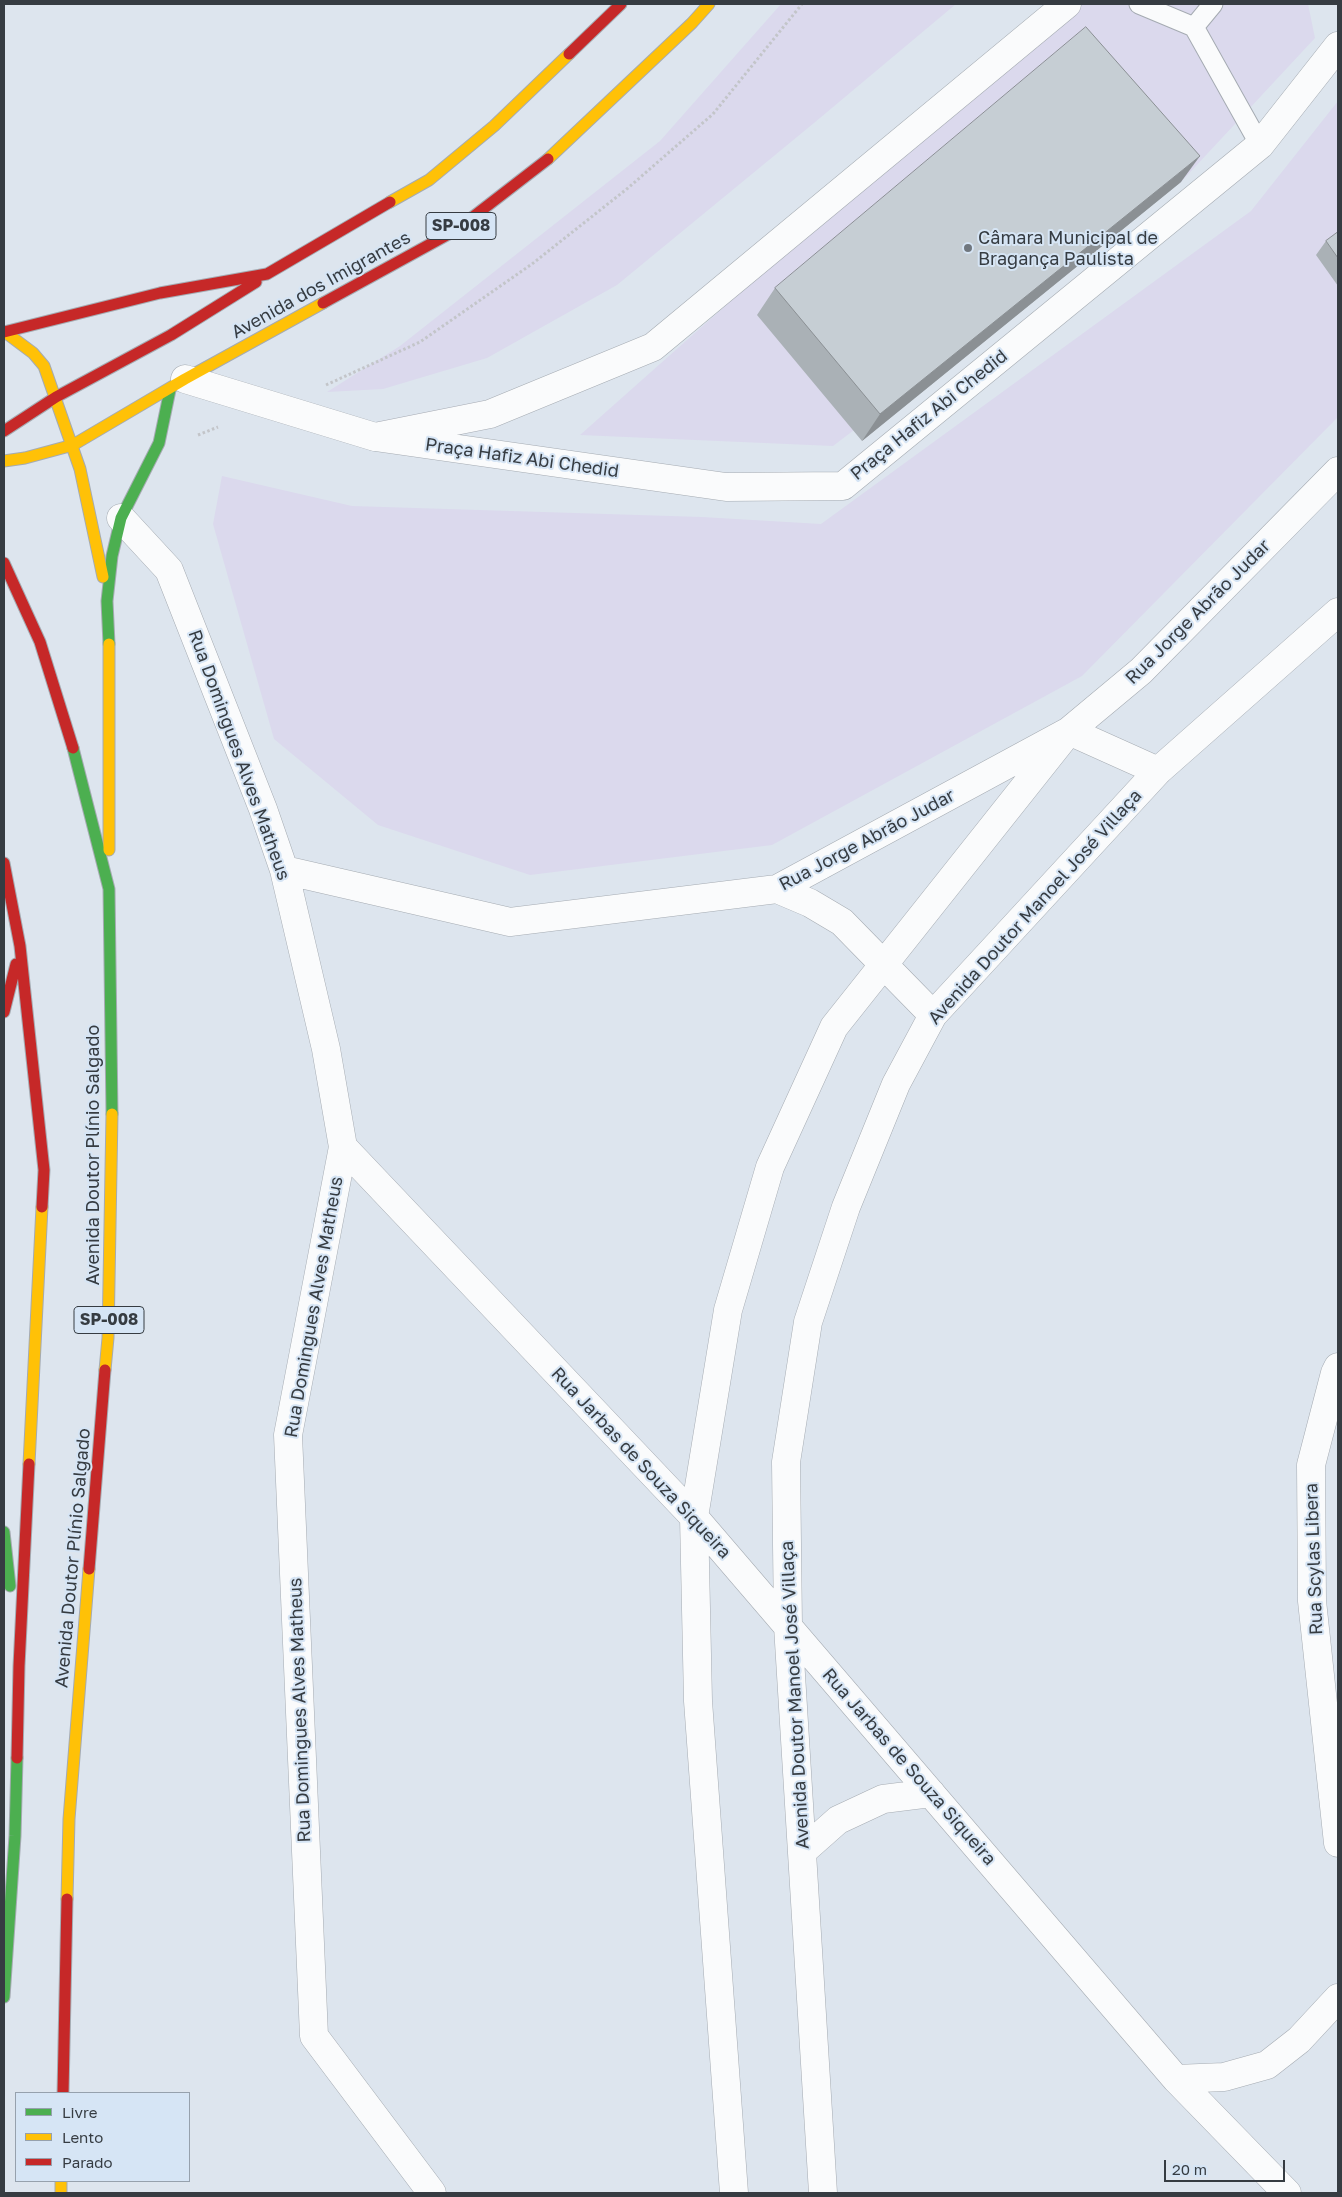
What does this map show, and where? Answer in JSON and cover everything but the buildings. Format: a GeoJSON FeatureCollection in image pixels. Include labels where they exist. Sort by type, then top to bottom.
{"type":"FeatureCollection","features":[{"type":"Feature","properties":{"kind":"main road","name":"Avenida dos Imigrantes"},"geometry":{"type":"LineString","coordinates":[[4,332],[160,294],[267,274],[429,180],[494,126],[621,4]]}},
{"type":"Feature","properties":{"kind":"main road","name":"Avenida dos Imigrantes"},"geometry":{"type":"LineString","coordinates":[[4,461],[25,458],[73,445],[178,384],[456,230],[556,153],[710,4]]}},
{"type":"Feature","properties":{"kind":"main road"},"geometry":{"type":"LineString","coordinates":[[4,430],[56,397],[171,335],[267,274]]}},
{"type":"Feature","properties":{"kind":"main road"},"geometry":{"type":"LineString","coordinates":[[4,332],[33,354],[44,366],[73,445],[100,556],[107,601],[110,660],[109,889]]}},
{"type":"Feature","properties":{"kind":"main road"},"geometry":{"type":"LineString","coordinates":[[107,601],[112,556],[121,518],[159,443],[178,384]]}},
{"type":"Feature","properties":{"kind":"main road","name":"Avenida Doutor Plínio Salgado"},"geometry":{"type":"LineString","coordinates":[[4,563],[40,642],[72,743],[109,889],[112,1136],[108,1338],[69,1819],[63,2092]]}},
{"type":"Feature","properties":{"kind":"main road"},"geometry":{"type":"LineString","coordinates":[[4,863],[20,946],[44,1170],[19,1666],[15,1836],[4,1997]]}},
{"type":"Feature","properties":{"kind":"main road"},"geometry":{"type":"LineString","coordinates":[[4,1012],[20,946]]}},
{"type":"Feature","properties":{"kind":"main road"},"geometry":{"type":"LineString","coordinates":[[4,1532],[19,1666]]}},
{"type":"Feature","properties":{"kind":"street","name":"Praça Hafiz Abi Chedid"},"geometry":{"type":"LineString","coordinates":[[375,436],[490,414],[653,347],[1067,4]]}},
{"type":"Feature","properties":{"kind":"street","name":"Praça Hafiz Abi Chedid"},"geometry":{"type":"LineString","coordinates":[[178,384],[275,407],[375,436],[726,487],[843,486],[1260,145],[1338,46]]}},
{"type":"Feature","properties":{"kind":"street","name":"Rua Jorge Abrão Judar"},"geometry":{"type":"LineString","coordinates":[[284,870],[510,922],[777,889],[1069,731],[1142,671],[1338,471]]}},
{"type":"Feature","properties":{"kind":"street","name":"Rua Domingues Alves Matheus"},"geometry":{"type":"LineString","coordinates":[[121,518],[168,570],[263,809],[284,870],[326,1049],[343,1147],[288,1435],[314,2036],[432,2193]]}},
{"type":"Feature","properties":{"kind":"street","name":"Avenida Doutor Manoel José Villaça"},"geometry":{"type":"LineString","coordinates":[[823,2193],[788,1626],[786,1462],[808,1322],[846,1207],[896,1084],[933,1015],[1158,771],[1338,612]]}},
{"type":"Feature","properties":{"kind":"street"},"geometry":{"type":"LineString","coordinates":[[734,2193],[698,1701],[694,1517],[728,1310],[770,1167],[834,1027],[1069,731],[1158,771]]}},
{"type":"Feature","properties":{"kind":"street"},"geometry":{"type":"LineString","coordinates":[[777,889],[810,903],[842,922],[933,1015]]}},
{"type":"Feature","properties":{"kind":"street","name":"Rua Jarbas de Souza Siqueira"},"geometry":{"type":"LineString","coordinates":[[343,1147],[694,1517],[1176,2079],[1287,2193]]}},
{"type":"Feature","properties":{"kind":"street","name":"Rua Scylas Libera"},"geometry":{"type":"LineString","coordinates":[[1338,1367],[1312,1465],[1312,1601],[1338,1843]]}},
{"type":"Feature","properties":{"kind":"street"},"geometry":{"type":"LineString","coordinates":[[803,1851],[838,1820],[883,1799],[931,1793]]}},
{"type":"Feature","properties":{"kind":"street"},"geometry":{"type":"LineString","coordinates":[[1176,2079],[1224,2077],[1267,2065],[1299,2040],[1338,1998]]}},
{"type":"Feature","properties":{"kind":"lane"},"geometry":{"type":"LineString","coordinates":[[1139,4],[1194,27],[1260,145]]}},
{"type":"Feature","properties":{"kind":"lane"},"geometry":{"type":"LineString","coordinates":[[1194,27],[1213,4]]}},
{"type":"Feature","properties":{"kind":"path"},"geometry":{"type":"LineString","coordinates":[[275,407],[420,342],[532,264],[628,188],[713,114],[802,4]]}},
{"type":"Feature","properties":{"kind":"path"},"geometry":{"type":"LineString","coordinates":[[159,443],[197,435],[223,426]]}},
{"type":"Feature","properties":{"kind":"shaded area"},"geometry":{"type":"Polygon","coordinates":[[[781,4],[956,4],[617,285],[487,358],[383,389],[327,392],[400,346],[660,141],[781,4]]]}},
{"type":"Feature","properties":{"kind":"shaded area"},"geometry":{"type":"Polygon","coordinates":[[[1080,4],[1308,4],[1315,38],[1181,182],[833,446],[580,435],[741,292],[1080,4]]]}},
{"type":"Feature","properties":{"kind":"shaded area"},"geometry":{"type":"Polygon","coordinates":[[[1338,101],[1338,417],[1082,676],[772,845],[530,875],[378,825],[274,739],[213,524],[222,476],[352,506],[702,517],[821,524],[1251,211],[1338,101]]]}},
{"type":"Feature","properties":{"kind":"traffic: fast"},"geometry":{"type":"LineString","coordinates":[[109,644],[107,601],[112,556],[121,518],[159,443],[170,390]]}},
{"type":"Feature","properties":{"kind":"traffic: fast"},"geometry":{"type":"LineString","coordinates":[[73,748],[109,889],[112,1114]]}},
{"type":"Feature","properties":{"kind":"traffic: fast"},"geometry":{"type":"LineString","coordinates":[[4,1532],[10,1586]]}},
{"type":"Feature","properties":{"kind":"traffic: fast"},"geometry":{"type":"LineString","coordinates":[[4,1997],[15,1836],[17,1758]]}},
{"type":"Feature","properties":{"kind":"traffic: slow"},"geometry":{"type":"LineString","coordinates":[[548,159],[692,23],[709,4]]}},
{"type":"Feature","properties":{"kind":"traffic: slow"},"geometry":{"type":"LineString","coordinates":[[390,202],[429,180],[494,126],[569,54]]}},
{"type":"Feature","properties":{"kind":"traffic: slow"},"geometry":{"type":"LineString","coordinates":[[4,461],[25,458],[73,445],[185,379],[323,303]]}},
{"type":"Feature","properties":{"kind":"traffic: slow"},"geometry":{"type":"LineString","coordinates":[[5,332],[33,353],[44,366],[80,469],[103,577]]}},
{"type":"Feature","properties":{"kind":"traffic: slow"},"geometry":{"type":"LineString","coordinates":[[109,644],[109,850]]}},
{"type":"Feature","properties":{"kind":"traffic: slow"},"geometry":{"type":"LineString","coordinates":[[105,1370],[108,1338],[112,1114]]}},
{"type":"Feature","properties":{"kind":"traffic: slow"},"geometry":{"type":"LineString","coordinates":[[29,1464],[42,1207]]}},
{"type":"Feature","properties":{"kind":"traffic: slow"},"geometry":{"type":"LineString","coordinates":[[67,1899],[69,1819],[89,1569]]}},
{"type":"Feature","properties":{"kind":"traffic: slow"},"geometry":{"type":"LineString","coordinates":[[61,2182],[61,2193]]}},
{"type":"Feature","properties":{"kind":"traffic: jam"},"geometry":{"type":"LineString","coordinates":[[569,54],[621,4]]}},
{"type":"Feature","properties":{"kind":"traffic: jam"},"geometry":{"type":"LineString","coordinates":[[323,303],[456,230],[548,159]]}},
{"type":"Feature","properties":{"kind":"traffic: jam"},"geometry":{"type":"LineString","coordinates":[[4,332],[160,293],[267,274],[390,202]]}},
{"type":"Feature","properties":{"kind":"traffic: jam"},"geometry":{"type":"LineString","coordinates":[[4,431],[56,397],[171,335],[256,282]]}},
{"type":"Feature","properties":{"kind":"traffic: jam"},"geometry":{"type":"LineString","coordinates":[[4,563],[40,642],[73,748]]}},
{"type":"Feature","properties":{"kind":"traffic: jam"},"geometry":{"type":"LineString","coordinates":[[4,863],[20,946],[44,1170],[42,1207]]}},
{"type":"Feature","properties":{"kind":"traffic: jam"},"geometry":{"type":"LineString","coordinates":[[4,1012],[16,964]]}},
{"type":"Feature","properties":{"kind":"traffic: jam"},"geometry":{"type":"LineString","coordinates":[[89,1569],[105,1370]]}},
{"type":"Feature","properties":{"kind":"traffic: jam"},"geometry":{"type":"LineString","coordinates":[[17,1758],[19,1666],[29,1464]]}},
{"type":"Feature","properties":{"kind":"traffic: jam"},"geometry":{"type":"LineString","coordinates":[[63,2092],[67,1899]]}},
{"type":"Feature","properties":{"kind":"place","name":"Câmara Municipal de Bragança Paulista"},"geometry":{"type":"Point","coordinates":[968,248]}}]}
